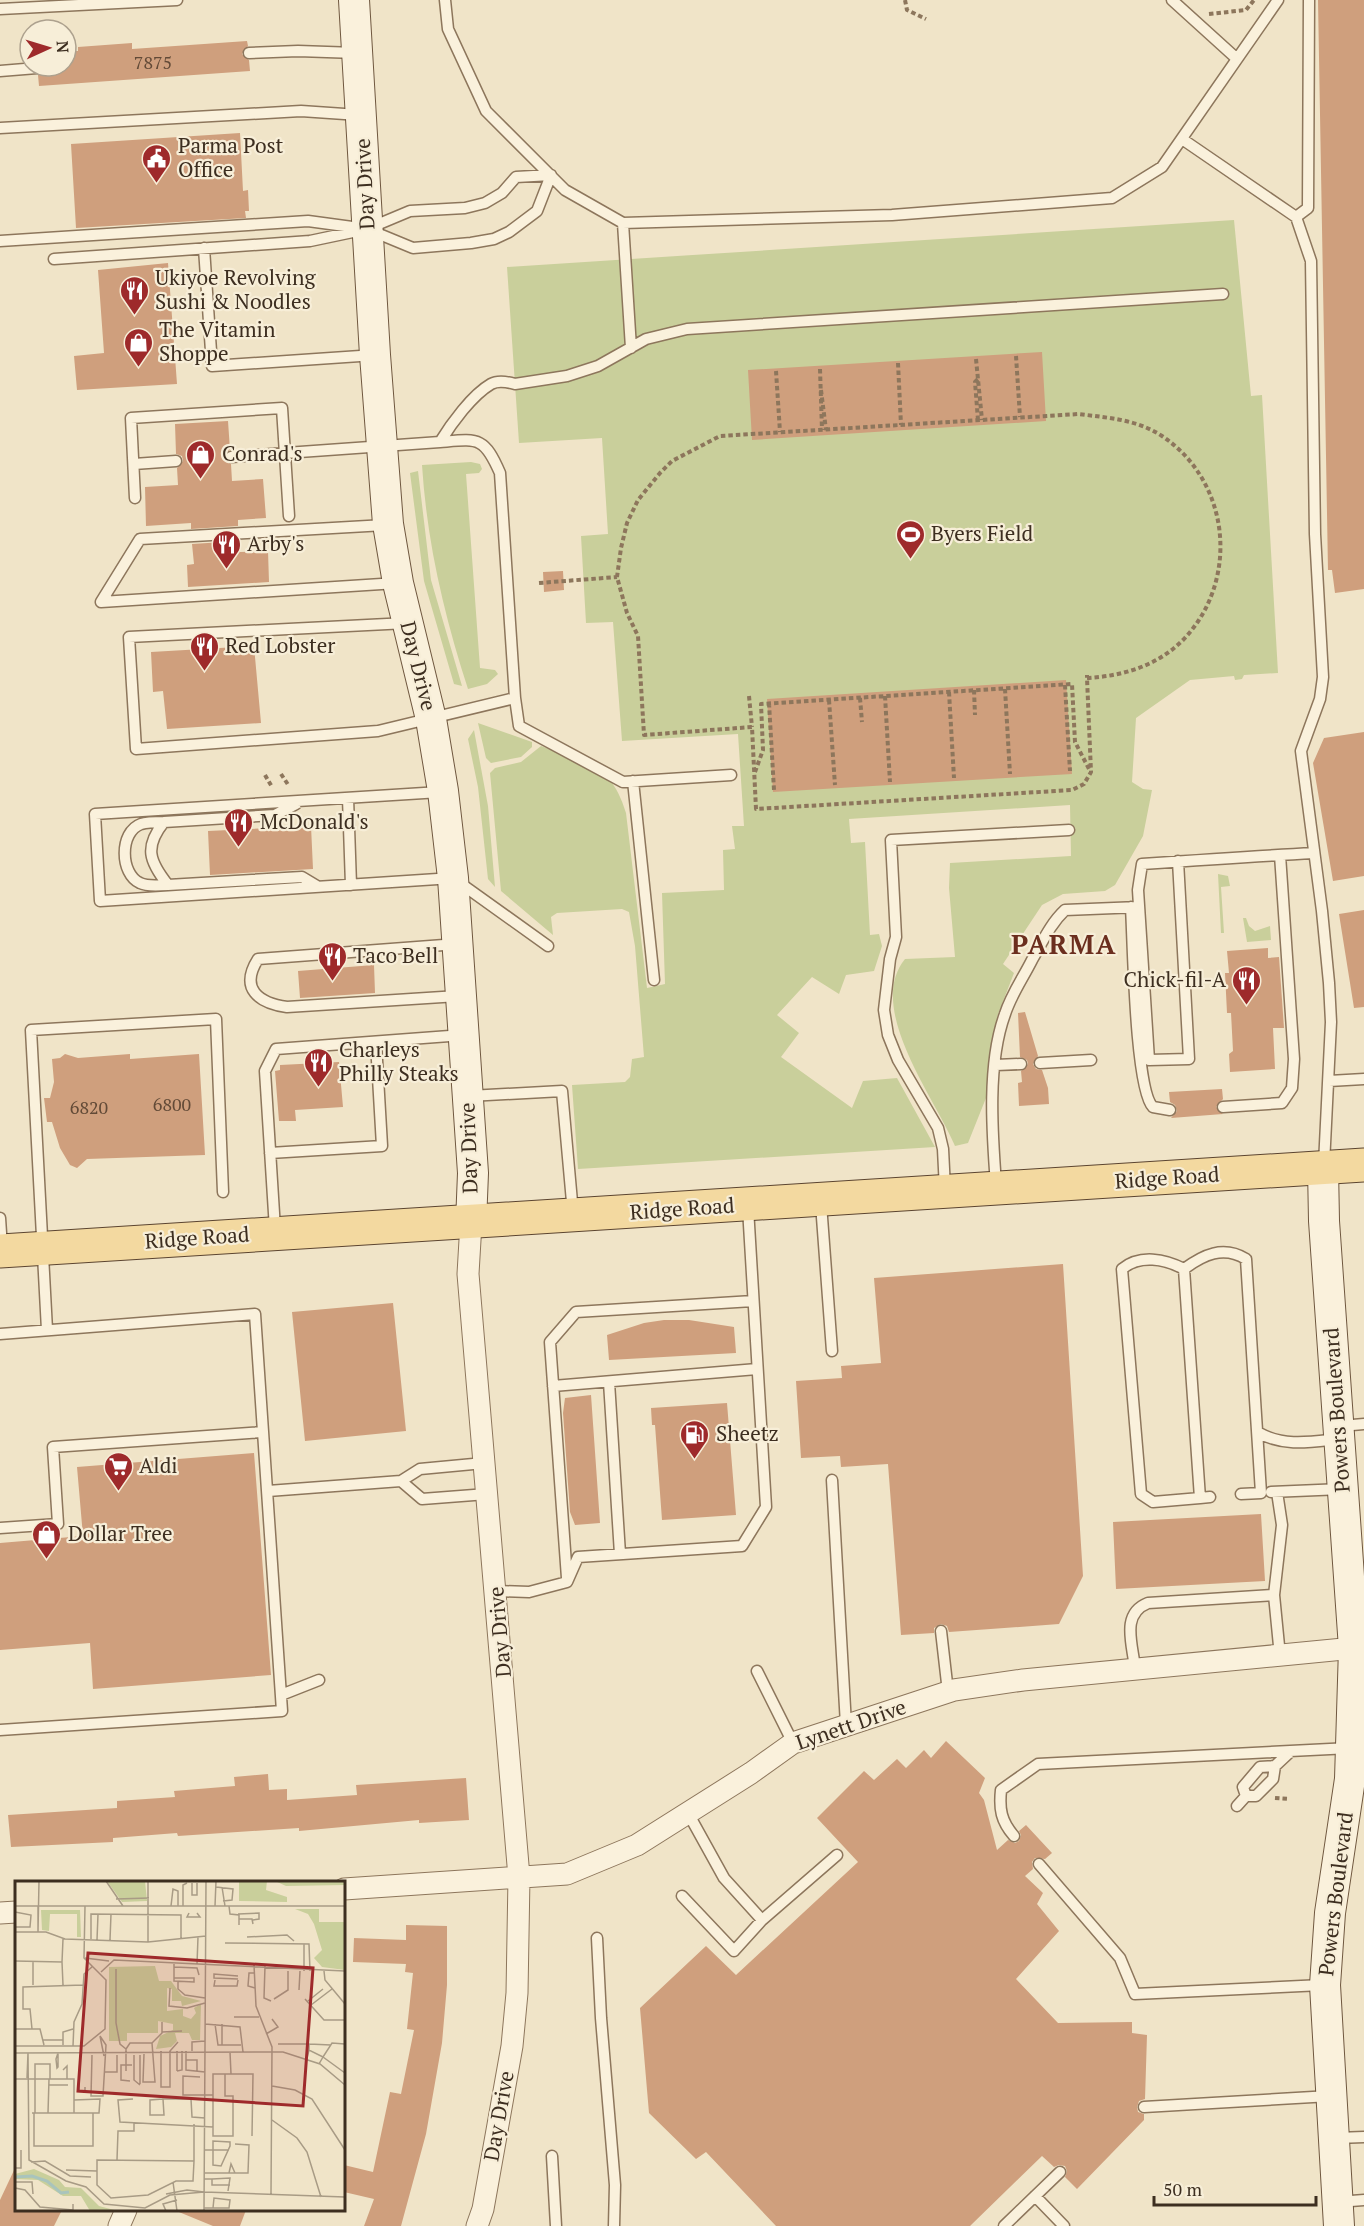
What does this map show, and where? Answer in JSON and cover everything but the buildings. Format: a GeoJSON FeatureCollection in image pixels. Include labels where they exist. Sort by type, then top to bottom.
{"type":"FeatureCollection","features":[{"type":"Feature","properties":{"kind":"main road","name":"Ridge Road"},"geometry":{"type":"LineString","coordinates":[[1,1251],[1364,1165]]}},
{"type":"Feature","properties":{"kind":"street","name":"Day Drive"},"geometry":{"type":"LineString","coordinates":[[354,0],[375,355],[388,524],[398,583],[431,719],[443,791],[453,878],[473,1173],[468,1274],[519,1877],[517,1992],[512,2046],[483,2209],[477,2226]]}},
{"type":"Feature","properties":{"kind":"street","name":"Powers Boulevard"},"geometry":{"type":"LineString","coordinates":[[1323,1168],[1324,1221],[1347,1430],[1343,1489],[1354,1648],[1350,1779],[1330,1913],[1325,1985],[1334,2138],[1347,2209]]}},
{"type":"Feature","properties":{"kind":"street","name":"Lynett Drive"},"geometry":{"type":"LineString","coordinates":[[345,1890],[567,1874],[637,1845],[793,1743],[948,1692],[1023,1680],[1354,1648]]}},
{"type":"Feature","properties":{"kind":"street"},"geometry":{"type":"LineString","coordinates":[[0,1913],[15,1912]]}},
{"type":"Feature","properties":{"kind":"street"},"geometry":{"type":"LineString","coordinates":[[119,2226],[126,2211]]}},
{"type":"Feature","properties":{"kind":"lane"},"geometry":{"type":"LineString","coordinates":[[0,9],[177,0]]}},
{"type":"Feature","properties":{"kind":"lane"},"geometry":{"type":"LineString","coordinates":[[445,0],[448,29],[486,111],[566,190],[623,223],[892,215],[1112,198],[1162,167],[1278,0]]}},
{"type":"Feature","properties":{"kind":"lane"},"geometry":{"type":"LineString","coordinates":[[1172,0],[1236,58]]}},
{"type":"Feature","properties":{"kind":"lane"},"geometry":{"type":"LineString","coordinates":[[1296,217],[1308,207],[1309,0]]}},
{"type":"Feature","properties":{"kind":"lane"},"geometry":{"type":"LineString","coordinates":[[249,53],[298,51],[356,53]]}},
{"type":"Feature","properties":{"kind":"lane"},"geometry":{"type":"LineString","coordinates":[[0,71],[18,70]]}},
{"type":"Feature","properties":{"kind":"lane"},"geometry":{"type":"LineString","coordinates":[[0,128],[301,111],[361,115]]}},
{"type":"Feature","properties":{"kind":"lane"},"geometry":{"type":"LineString","coordinates":[[1182,139],[1225,171],[1296,217],[1311,261],[1315,534],[1323,677],[1320,699],[1301,751],[1327,952],[1331,1022],[1323,1168]]}},
{"type":"Feature","properties":{"kind":"lane"},"geometry":{"type":"LineString","coordinates":[[0,241],[308,221],[368,229],[413,248],[471,243],[509,232],[537,211],[551,175]]}},
{"type":"Feature","properties":{"kind":"lane"},"geometry":{"type":"LineString","coordinates":[[54,259],[310,241],[368,229],[410,211],[465,208],[484,203],[502,193],[516,177],[551,175]]}},
{"type":"Feature","properties":{"kind":"lane"},"geometry":{"type":"LineString","coordinates":[[623,223],[631,348]]}},
{"type":"Feature","properties":{"kind":"lane"},"geometry":{"type":"LineString","coordinates":[[204,248],[212,366],[375,355]]}},
{"type":"Feature","properties":{"kind":"lane"},"geometry":{"type":"LineString","coordinates":[[440,442],[453,420],[492,383],[507,381],[515,384],[567,376],[598,366],[646,339],[687,329],[1223,294]]}},
{"type":"Feature","properties":{"kind":"lane"},"geometry":{"type":"LineString","coordinates":[[135,498],[131,418],[282,408],[289,516]]}},
{"type":"Feature","properties":{"kind":"lane"},"geometry":{"type":"LineString","coordinates":[[231,457],[474,440],[490,450],[500,473],[515,698],[519,726],[624,782],[731,775]]}},
{"type":"Feature","properties":{"kind":"lane"},"geometry":{"type":"LineString","coordinates":[[134,464],[176,461]]}},
{"type":"Feature","properties":{"kind":"lane"},"geometry":{"type":"LineString","coordinates":[[388,524],[140,539],[101,603],[398,583]]}},
{"type":"Feature","properties":{"kind":"lane"},"geometry":{"type":"LineString","coordinates":[[407,623],[129,637],[136,749],[378,731],[515,698]]}},
{"type":"Feature","properties":{"kind":"lane"},"geometry":{"type":"LineString","coordinates":[[633,781],[654,980]]}},
{"type":"Feature","properties":{"kind":"lane"},"geometry":{"type":"LineString","coordinates":[[443,791],[95,814],[100,901],[453,878],[548,946]]}},
{"type":"Feature","properties":{"kind":"lane"},"geometry":{"type":"LineString","coordinates":[[348,798],[351,885]]}},
{"type":"Feature","properties":{"kind":"lane"},"geometry":{"type":"LineString","coordinates":[[302,801],[275,815],[141,824],[127,838],[126,858],[132,878],[140,883],[168,885],[302,878],[318,887]]}},
{"type":"Feature","properties":{"kind":"lane"},"geometry":{"type":"LineString","coordinates":[[164,822],[155,833],[150,847],[153,867],[168,885]]}},
{"type":"Feature","properties":{"kind":"lane"},"geometry":{"type":"LineString","coordinates":[[946,1192],[943,1149],[938,1128],[898,1060],[888,1035],[885,1018],[890,959],[896,937],[891,840],[1069,830]]}},
{"type":"Feature","properties":{"kind":"lane"},"geometry":{"type":"LineString","coordinates":[[1170,1110],[1153,1107],[1146,1097],[1140,1056],[1135,907],[1142,864],[1314,853]]}},
{"type":"Feature","properties":{"kind":"lane"},"geometry":{"type":"LineString","coordinates":[[1223,1107],[1282,1103],[1292,1088],[1294,1059],[1281,855]]}},
{"type":"Feature","properties":{"kind":"lane"},"geometry":{"type":"LineString","coordinates":[[1135,907],[1149,1060],[1189,1059],[1178,861]]}},
{"type":"Feature","properties":{"kind":"lane"},"geometry":{"type":"LineString","coordinates":[[996,1189],[993,1146],[996,1065],[1005,1014],[1041,945],[1065,910],[1135,907]]}},
{"type":"Feature","properties":{"kind":"lane"},"geometry":{"type":"LineString","coordinates":[[457,944],[258,958],[253,975],[254,992],[261,1000],[287,1007],[461,996]]}},
{"type":"Feature","properties":{"kind":"lane"},"geometry":{"type":"LineString","coordinates":[[47,1330],[32,1030],[216,1019],[223,1192]]}},
{"type":"Feature","properties":{"kind":"lane"},"geometry":{"type":"LineString","coordinates":[[275,1233],[265,1071],[276,1049],[463,1035]]}},
{"type":"Feature","properties":{"kind":"lane"},"geometry":{"type":"LineString","coordinates":[[270,1153],[382,1146],[376,1043]]}},
{"type":"Feature","properties":{"kind":"lane"},"geometry":{"type":"LineString","coordinates":[[1040,1063],[1091,1060]]}},
{"type":"Feature","properties":{"kind":"lane"},"geometry":{"type":"LineString","coordinates":[[996,1065],[1021,1064]]}},
{"type":"Feature","properties":{"kind":"lane"},"geometry":{"type":"LineString","coordinates":[[1329,1081],[1364,1079]]}},
{"type":"Feature","properties":{"kind":"lane"},"geometry":{"type":"LineString","coordinates":[[467,1096],[562,1091],[573,1216]]}},
{"type":"Feature","properties":{"kind":"lane"},"geometry":{"type":"LineString","coordinates":[[821,1200],[832,1351]]}},
{"type":"Feature","properties":{"kind":"lane"},"geometry":{"type":"LineString","coordinates":[[567,1582],[578,1557],[742,1546],[765,1507],[747,1205]]}},
{"type":"Feature","properties":{"kind":"lane"},"geometry":{"type":"LineString","coordinates":[[0,1218],[1,1251]]}},
{"type":"Feature","properties":{"kind":"lane"},"geometry":{"type":"LineString","coordinates":[[1184,1269],[1203,1255],[1235,1252],[1246,1259],[1259,1433],[1261,1493]]}},
{"type":"Feature","properties":{"kind":"lane"},"geometry":{"type":"LineString","coordinates":[[1167,1260],[1184,1269],[1205,1497],[1153,1502],[1141,1494],[1122,1269],[1132,1261],[1167,1260]]}},
{"type":"Feature","properties":{"kind":"lane"},"geometry":{"type":"LineString","coordinates":[[567,1582],[550,1342],[576,1312],[753,1301]]}},
{"type":"Feature","properties":{"kind":"lane"},"geometry":{"type":"LineString","coordinates":[[0,1334],[255,1314],[282,1711],[0,1730]]}},
{"type":"Feature","properties":{"kind":"lane"},"geometry":{"type":"LineString","coordinates":[[553,1386],[757,1369]]}},
{"type":"Feature","properties":{"kind":"lane"},"geometry":{"type":"LineString","coordinates":[[609,1382],[620,1554]]}},
{"type":"Feature","properties":{"kind":"lane"},"geometry":{"type":"LineString","coordinates":[[1259,1433],[1272,1440],[1292,1444],[1347,1430]]}},
{"type":"Feature","properties":{"kind":"lane"},"geometry":{"type":"LineString","coordinates":[[0,1528],[58,1524],[53,1447],[262,1432]]}},
{"type":"Feature","properties":{"kind":"lane"},"geometry":{"type":"LineString","coordinates":[[268,1491],[401,1481],[420,1468],[484,1463]]}},
{"type":"Feature","properties":{"kind":"lane"},"geometry":{"type":"LineString","coordinates":[[832,1480],[846,1725]]}},
{"type":"Feature","properties":{"kind":"lane"},"geometry":{"type":"LineString","coordinates":[[401,1481],[422,1499],[488,1494]]}},
{"type":"Feature","properties":{"kind":"lane"},"geometry":{"type":"LineString","coordinates":[[1241,1494],[1343,1489]]}},
{"type":"Feature","properties":{"kind":"lane"},"geometry":{"type":"LineString","coordinates":[[1277,1492],[1282,1525],[1274,1595],[1280,1656]]}},
{"type":"Feature","properties":{"kind":"lane"},"geometry":{"type":"LineString","coordinates":[[496,1592],[529,1592],[567,1582]]}},
{"type":"Feature","properties":{"kind":"lane"},"geometry":{"type":"LineString","coordinates":[[1135,1669],[1130,1618],[1136,1608],[1148,1603],[1274,1595]]}},
{"type":"Feature","properties":{"kind":"lane"},"geometry":{"type":"LineString","coordinates":[[941,1631],[948,1692]]}},
{"type":"Feature","properties":{"kind":"lane"},"geometry":{"type":"LineString","coordinates":[[757,1671],[793,1743]]}},
{"type":"Feature","properties":{"kind":"lane"},"geometry":{"type":"LineString","coordinates":[[281,1695],[319,1680]]}},
{"type":"Feature","properties":{"kind":"lane"},"geometry":{"type":"LineString","coordinates":[[1014,1836],[1006,1827],[999,1810],[1001,1790],[1038,1764],[1351,1748]]}},
{"type":"Feature","properties":{"kind":"lane"},"geometry":{"type":"LineString","coordinates":[[1237,1806],[1246,1796],[1256,1796],[1273,1779],[1275,1766],[1291,1751]]}},
{"type":"Feature","properties":{"kind":"lane"},"geometry":{"type":"LineString","coordinates":[[1246,1796],[1243,1787],[1260,1767],[1275,1766]]}},
{"type":"Feature","properties":{"kind":"lane"},"geometry":{"type":"LineString","coordinates":[[688,1813],[724,1878],[762,1920]]}},
{"type":"Feature","properties":{"kind":"lane"},"geometry":{"type":"LineString","coordinates":[[682,1896],[734,1951],[762,1920],[837,1855]]}},
{"type":"Feature","properties":{"kind":"lane"},"geometry":{"type":"LineString","coordinates":[[1039,1864],[1120,1958],[1135,1994],[1325,1985]]}},
{"type":"Feature","properties":{"kind":"lane"},"geometry":{"type":"LineString","coordinates":[[597,1938],[601,2018],[615,2185],[614,2226]]}},
{"type":"Feature","properties":{"kind":"lane"},"geometry":{"type":"LineString","coordinates":[[1144,2108],[1331,2096]]}},
{"type":"Feature","properties":{"kind":"lane"},"geometry":{"type":"LineString","coordinates":[[1334,2138],[1364,2137]]}},
{"type":"Feature","properties":{"kind":"lane"},"geometry":{"type":"LineString","coordinates":[[552,2156],[556,2226]]}},
{"type":"Feature","properties":{"kind":"lane"},"geometry":{"type":"LineString","coordinates":[[1004,2226],[1060,2172]]}},
{"type":"Feature","properties":{"kind":"lane"},"geometry":{"type":"LineString","coordinates":[[1035,2196],[1064,2226]]}},
{"type":"Feature","properties":{"kind":"path"},"geometry":{"type":"LineString","coordinates":[[905,0],[907,10],[926,19]]}},
{"type":"Feature","properties":{"kind":"path"},"geometry":{"type":"LineString","coordinates":[[1200,7],[1208,14],[1246,10],[1254,0]]}},
{"type":"Feature","properties":{"kind":"path"},"geometry":{"type":"LineString","coordinates":[[1016,356],[1020,417]]}},
{"type":"Feature","properties":{"kind":"path"},"geometry":{"type":"LineString","coordinates":[[976,359],[980,420]]}},
{"type":"Feature","properties":{"kind":"path"},"geometry":{"type":"LineString","coordinates":[[898,363],[902,425]]}},
{"type":"Feature","properties":{"kind":"path"},"geometry":{"type":"LineString","coordinates":[[820,369],[824,430]]}},
{"type":"Feature","properties":{"kind":"path"},"geometry":{"type":"LineString","coordinates":[[776,371],[780,432]]}},
{"type":"Feature","properties":{"kind":"path"},"geometry":{"type":"LineString","coordinates":[[749,696],[752,727],[756,809],[1072,790],[1084,784],[1091,772],[1087,676],[1110,677],[1141,668],[1170,651],[1197,623],[1218,577],[1221,538],[1218,515],[1212,496],[1191,462],[1162,436],[1146,427],[1107,416],[1079,414],[1020,417],[720,436],[672,461],[638,500],[627,523],[617,577],[627,613],[638,636],[644,735],[752,727]]}},
{"type":"Feature","properties":{"kind":"path"},"geometry":{"type":"LineString","coordinates":[[538,583],[617,577]]}},
{"type":"Feature","properties":{"kind":"path"},"geometry":{"type":"LineString","coordinates":[[754,773],[763,750],[761,704],[1072,684],[1076,742],[1091,772]]}},
{"type":"Feature","properties":{"kind":"path"},"geometry":{"type":"LineString","coordinates":[[1065,685],[1070,771]]}},
{"type":"Feature","properties":{"kind":"path"},"geometry":{"type":"LineString","coordinates":[[641,688],[647,688]]}},
{"type":"Feature","properties":{"kind":"path"},"geometry":{"type":"LineString","coordinates":[[1005,689],[1010,774]]}},
{"type":"Feature","properties":{"kind":"path"},"geometry":{"type":"LineString","coordinates":[[974,690],[975,715]]}},
{"type":"Feature","properties":{"kind":"path"},"geometry":{"type":"LineString","coordinates":[[949,692],[954,778]]}},
{"type":"Feature","properties":{"kind":"path"},"geometry":{"type":"LineString","coordinates":[[885,696],[890,782]]}},
{"type":"Feature","properties":{"kind":"path"},"geometry":{"type":"LineString","coordinates":[[860,698],[862,722]]}},
{"type":"Feature","properties":{"kind":"path"},"geometry":{"type":"LineString","coordinates":[[829,699],[835,785]]}},
{"type":"Feature","properties":{"kind":"path"},"geometry":{"type":"LineString","coordinates":[[769,703],[774,790]]}},
{"type":"Feature","properties":{"kind":"path"},"geometry":{"type":"LineString","coordinates":[[281,774],[292,791]]}},
{"type":"Feature","properties":{"kind":"green space"},"geometry":{"type":"Polygon","coordinates":[[[1234,220],[1251,396],[1262,395],[1278,673],[1244,675],[1242,679],[1235,680],[1234,676],[1190,680],[1136,718],[1132,782],[1143,789],[1152,790],[1143,836],[1115,885],[1105,891],[1063,894],[1042,905],[1003,964],[1014,973],[997,1017],[986,1098],[968,1143],[955,1146],[907,1053],[893,1002],[895,979],[905,959],[955,957],[949,888],[950,863],[1071,856],[1070,805],[849,819],[851,843],[865,842],[870,935],[879,934],[882,946],[874,971],[846,975],[839,994],[812,977],[777,1015],[799,1033],[781,1057],[852,1108],[863,1081],[897,1078],[935,1147],[578,1169],[572,1085],[625,1082],[630,1077],[632,1059],[644,1057],[635,946],[629,912],[622,909],[557,913],[551,917],[553,935],[501,891],[490,773],[495,768],[521,762],[541,746],[584,761],[604,774],[613,784],[626,813],[647,988],[665,984],[662,893],[724,890],[723,850],[735,849],[732,826],[744,826],[738,734],[622,741],[613,622],[586,623],[581,536],[608,534],[602,438],[519,443],[507,267],[1234,220]]]}},
{"type":"Feature","properties":{"kind":"green space"},"geometry":{"type":"Polygon","coordinates":[[[471,462],[480,464],[482,469],[479,473],[466,474],[480,668],[495,670],[498,674],[487,684],[468,689],[451,634],[432,551],[422,465],[471,462]]]}},
{"type":"Feature","properties":{"kind":"green space"},"geometry":{"type":"Polygon","coordinates":[[[418,471],[431,580],[462,686],[454,684],[424,581],[410,473],[418,471]]]}},
{"type":"Feature","properties":{"kind":"green space"},"geometry":{"type":"Polygon","coordinates":[[[478,723],[532,742],[532,747],[521,757],[491,763],[486,758],[478,723]]]}},
{"type":"Feature","properties":{"kind":"green space"},"geometry":{"type":"Polygon","coordinates":[[[474,730],[488,806],[495,887],[488,879],[478,787],[468,739],[474,730]]]}},
{"type":"Feature","properties":{"kind":"green space"},"geometry":{"type":"Polygon","coordinates":[[[1218,874],[1228,876],[1230,886],[1221,887],[1224,933],[1221,933],[1218,874]]]}},
{"type":"Feature","properties":{"kind":"green space"},"geometry":{"type":"Polygon","coordinates":[[[1243,918],[1246,918],[1249,926],[1255,931],[1270,926],[1271,940],[1247,942],[1243,918]]]}},
{"type":"Feature","properties":{"kind":"place","name":"Parma Post Office"},"geometry":{"type":"Point","coordinates":[157,184]}},
{"type":"Feature","properties":{"kind":"place","name":"Ukiyoe Revolving Sushi & Noodles"},"geometry":{"type":"Point","coordinates":[134,316]}},
{"type":"Feature","properties":{"kind":"place","name":"The Vitamin Shoppe"},"geometry":{"type":"Point","coordinates":[138,368]}},
{"type":"Feature","properties":{"kind":"place","name":"Conrad's"},"geometry":{"type":"Point","coordinates":[201,480]}},
{"type":"Feature","properties":{"kind":"place","name":"Byers Field"},"geometry":{"type":"Point","coordinates":[910,560]}},
{"type":"Feature","properties":{"kind":"place","name":"Arby's"},"geometry":{"type":"Point","coordinates":[226,570]}},
{"type":"Feature","properties":{"kind":"place","name":"Red Lobster"},"geometry":{"type":"Point","coordinates":[204,672]}},
{"type":"Feature","properties":{"kind":"place","name":"McDonald's"},"geometry":{"type":"Point","coordinates":[239,848]}},
{"type":"Feature","properties":{"kind":"place","name":"Taco Bell"},"geometry":{"type":"Point","coordinates":[332,982]}},
{"type":"Feature","properties":{"kind":"place","name":"Chick-fil-A"},"geometry":{"type":"Point","coordinates":[1247,1006]}},
{"type":"Feature","properties":{"kind":"place","name":"Charleys Philly Steaks"},"geometry":{"type":"Point","coordinates":[318,1088]}},
{"type":"Feature","properties":{"kind":"place","name":"Sheetz"},"geometry":{"type":"Point","coordinates":[695,1460]}},
{"type":"Feature","properties":{"kind":"place","name":"Aldi"},"geometry":{"type":"Point","coordinates":[118,1492]}},
{"type":"Feature","properties":{"kind":"place","name":"Dollar Tree"},"geometry":{"type":"Point","coordinates":[47,1560]}},
{"type":"Feature","properties":{"kind":"district","name":"PARMA"},"geometry":{"type":"Point","coordinates":[1064,945]}}]}
